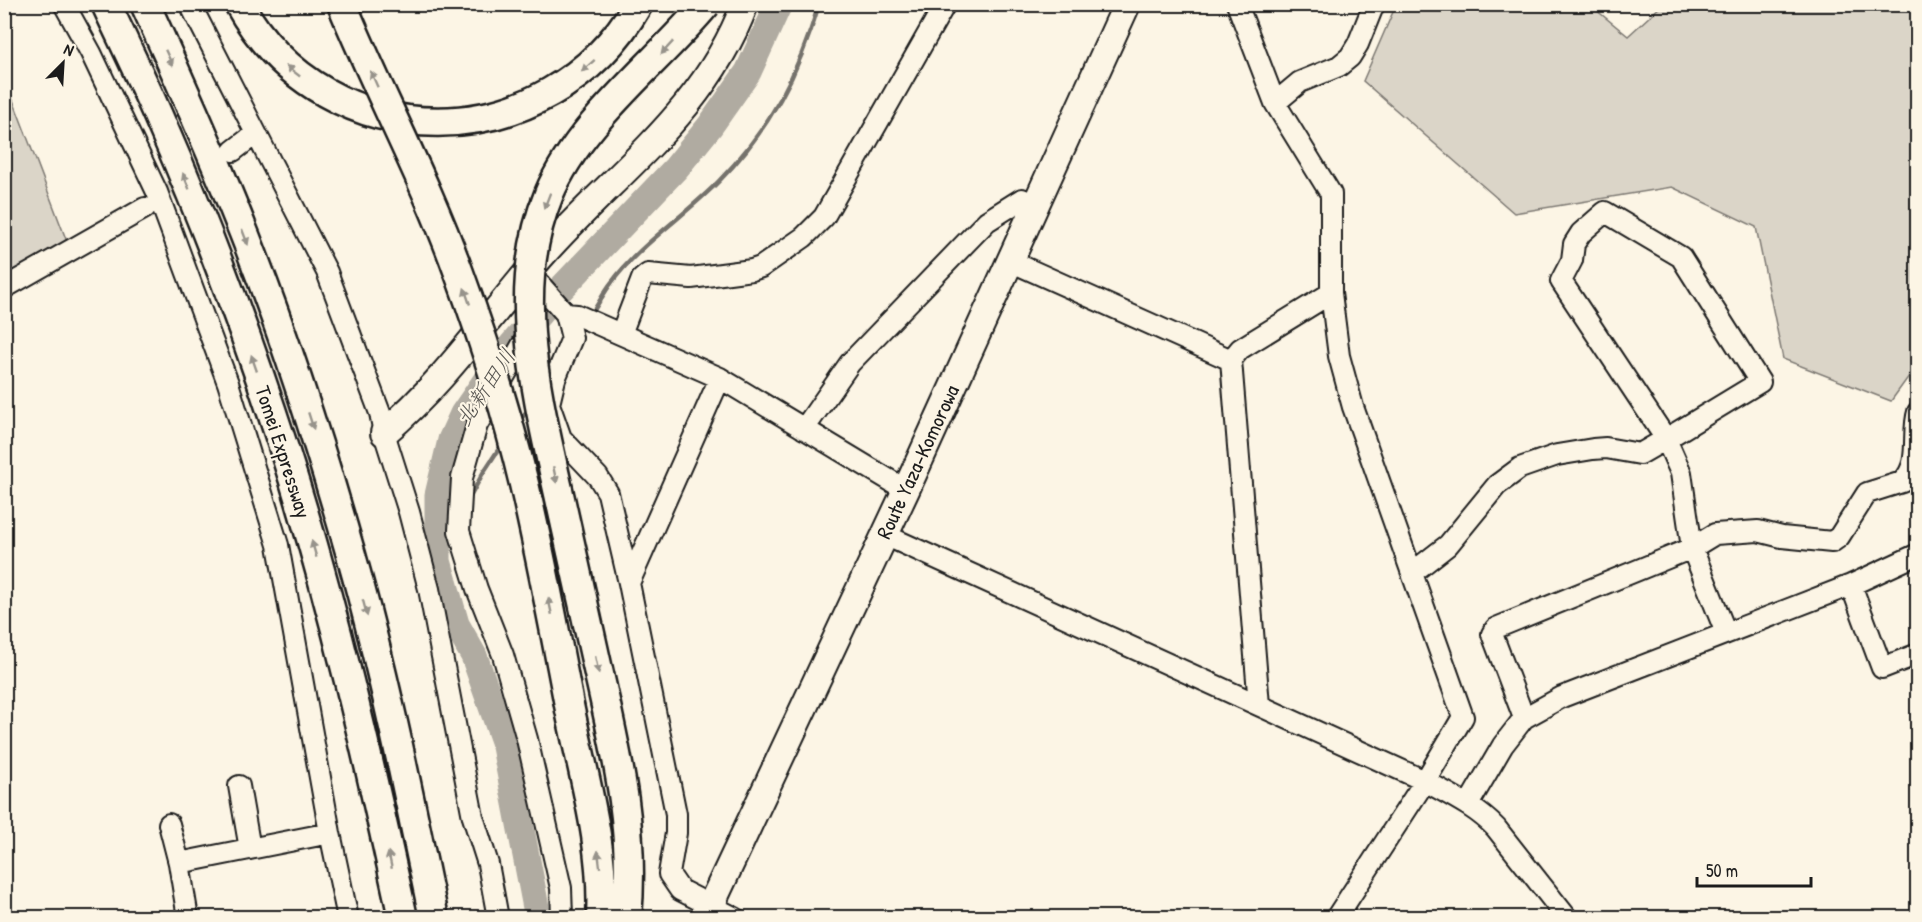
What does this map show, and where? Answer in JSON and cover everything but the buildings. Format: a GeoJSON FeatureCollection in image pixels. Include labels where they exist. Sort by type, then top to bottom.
{"type":"FeatureCollection","features":[{"type":"Feature","properties":{"kind":"highway","name":"Tomei Expressway"},"geometry":{"type":"LineString","coordinates":[[106,4],[165,129],[208,235],[284,448],[315,552],[352,691],[403,918]]}},
{"type":"Feature","properties":{"kind":"highway","name":"Tomei Expressway"},"geometry":{"type":"LineString","coordinates":[[145,4],[235,210],[310,419],[352,557],[390,706],[434,918]]}},
{"type":"Feature","properties":{"kind":"highway"},"geometry":{"type":"LineString","coordinates":[[239,4],[264,43],[310,84],[339,100],[370,112],[434,123],[468,121],[501,114],[564,86],[589,66],[611,42],[638,4]]}},
{"type":"Feature","properties":{"kind":"highway"},"geometry":{"type":"LineString","coordinates":[[342,4],[440,224],[470,304],[508,423],[529,506],[593,819],[602,885],[602,918]]}},
{"type":"Feature","properties":{"kind":"highway"},"geometry":{"type":"LineString","coordinates":[[627,918],[630,865],[625,794],[542,415],[532,349],[529,284],[533,248],[540,222],[550,193],[564,168],[604,113],[687,28],[706,4]]}},
{"type":"Feature","properties":{"kind":"main road"},"geometry":{"type":"LineString","coordinates":[[384,433],[412,410],[446,374],[566,228],[654,143],[695,97],[719,60],[738,24],[745,4]]}},
{"type":"Feature","properties":{"kind":"main road","name":"Route Yaza-Komorowa"},"geometry":{"type":"LineString","coordinates":[[708,912],[906,490],[1127,4]]}},
{"type":"Feature","properties":{"kind":"street"},"geometry":{"type":"LineString","coordinates":[[64,4],[91,53],[157,192],[228,383],[278,545],[330,833],[341,916]]}},
{"type":"Feature","properties":{"kind":"street"},"geometry":{"type":"LineString","coordinates":[[190,4],[327,272],[376,402],[429,589],[473,817],[488,864],[498,918]]}},
{"type":"Feature","properties":{"kind":"street"},"geometry":{"type":"LineString","coordinates":[[621,334],[642,279],[648,274],[691,278],[752,270],[761,267],[815,228],[824,217],[945,4]]}},
{"type":"Feature","properties":{"kind":"street"},"geometry":{"type":"LineString","coordinates":[[1237,4],[1275,103],[1331,194],[1331,293],[1339,356],[1353,407],[1463,717],[1425,781],[1336,918]]}},
{"type":"Feature","properties":{"kind":"street"},"geometry":{"type":"LineString","coordinates":[[1275,103],[1300,82],[1339,66],[1350,57],[1358,44],[1374,4]]}},
{"type":"Feature","properties":{"kind":"street"},"geometry":{"type":"LineString","coordinates":[[233,151],[255,134]]}},
{"type":"Feature","properties":{"kind":"street"},"geometry":{"type":"LineString","coordinates":[[804,429],[850,363],[987,221],[1022,200],[1036,206]]}},
{"type":"Feature","properties":{"kind":"street"},"geometry":{"type":"LineString","coordinates":[[4,288],[145,208]]}},
{"type":"Feature","properties":{"kind":"street"},"geometry":{"type":"LineString","coordinates":[[1412,573],[1448,545],[1497,485],[1520,468],[1557,455],[1593,448],[1640,454],[1666,439],[1760,382],[1681,257],[1605,212],[1581,233],[1574,244],[1572,260],[1561,281],[1666,439],[1681,473],[1692,548],[1726,633]]}},
{"type":"Feature","properties":{"kind":"street"},"geometry":{"type":"LineString","coordinates":[[1010,261],[1231,360]]}},
{"type":"Feature","properties":{"kind":"street"},"geometry":{"type":"LineString","coordinates":[[528,272],[566,314],[572,338],[555,379],[549,404],[561,438],[598,477],[608,493],[629,583],[676,814],[676,833],[669,874],[680,890],[708,912],[735,918]]}},
{"type":"Feature","properties":{"kind":"street"},"geometry":{"type":"LineString","coordinates":[[1259,705],[1231,360],[1240,349],[1331,293]]}},
{"type":"Feature","properties":{"kind":"street"},"geometry":{"type":"LineString","coordinates":[[551,296],[477,425],[462,478],[459,531],[477,589],[503,655],[527,739],[561,888],[562,918]]}},
{"type":"Feature","properties":{"kind":"street"},"geometry":{"type":"LineString","coordinates":[[566,314],[577,315],[720,378],[906,490]]}},
{"type":"Feature","properties":{"kind":"street"},"geometry":{"type":"LineString","coordinates":[[629,583],[720,378]]}},
{"type":"Feature","properties":{"kind":"street"},"geometry":{"type":"LineString","coordinates":[[1524,718],[1492,634],[1496,628],[1692,548],[1715,534],[1758,531],[1782,537],[1832,542],[1839,537],[1867,493],[1902,482],[1905,478],[1916,452],[1917,412]]}},
{"type":"Feature","properties":{"kind":"street"},"geometry":{"type":"LineString","coordinates":[[885,535],[1425,781],[1468,805],[1484,815],[1496,828],[1567,918]]}},
{"type":"Feature","properties":{"kind":"street"},"geometry":{"type":"LineString","coordinates":[[1468,805],[1503,745],[1524,718],[1562,697],[1851,585],[1917,554]]}},
{"type":"Feature","properties":{"kind":"street"},"geometry":{"type":"LineString","coordinates":[[1851,585],[1882,668],[1917,654]]}},
{"type":"Feature","properties":{"kind":"street"},"geometry":{"type":"LineString","coordinates":[[239,786],[250,849]]}},
{"type":"Feature","properties":{"kind":"street"},"geometry":{"type":"LineString","coordinates":[[169,824],[179,863],[188,918]]}},
{"type":"Feature","properties":{"kind":"street"},"geometry":{"type":"LineString","coordinates":[[179,863],[330,833]]}},
{"type":"Feature","properties":{"kind":"shaded area"},"geometry":{"type":"Polygon","coordinates":[[[1396,5],[1590,5],[1628,36],[1662,5],[1917,5],[1917,365],[1891,401],[1783,359],[1756,227],[1672,187],[1514,213],[1363,81],[1396,5]]]}},
{"type":"Feature","properties":{"kind":"shaded area"},"geometry":{"type":"Polygon","coordinates":[[[13,100],[69,247],[5,282],[4,105],[13,100]]]}},
{"type":"Feature","properties":{"kind":"waterway","name":"北新田川"},"geometry":{"type":"LineString","coordinates":[[538,918],[504,741],[474,656],[456,624],[438,561],[438,495],[451,440],[463,414],[505,353],[558,292],[676,168],[710,126],[748,72],[779,4]]}},
{"type":"Feature","properties":{"kind":"waterway"},"geometry":{"type":"LineString","coordinates":[[590,316],[609,286],[636,255],[719,181],[753,142],[792,77],[819,4]]}},
{"type":"Feature","properties":{"kind":"waterway"},"geometry":{"type":"LineString","coordinates":[[518,423],[529,408]]}},
{"type":"Feature","properties":{"kind":"waterway"},"geometry":{"type":"LineString","coordinates":[[469,499],[502,444]]}},
{"type":"Feature","properties":{"kind":"waterway"},"geometry":{"type":"LineString","coordinates":[[570,901],[573,918]]}},
{"type":"Feature","properties":{"kind":"tunnel"},"geometry":{"type":"LineString","coordinates":[[145,208],[224,157]]}}]}
